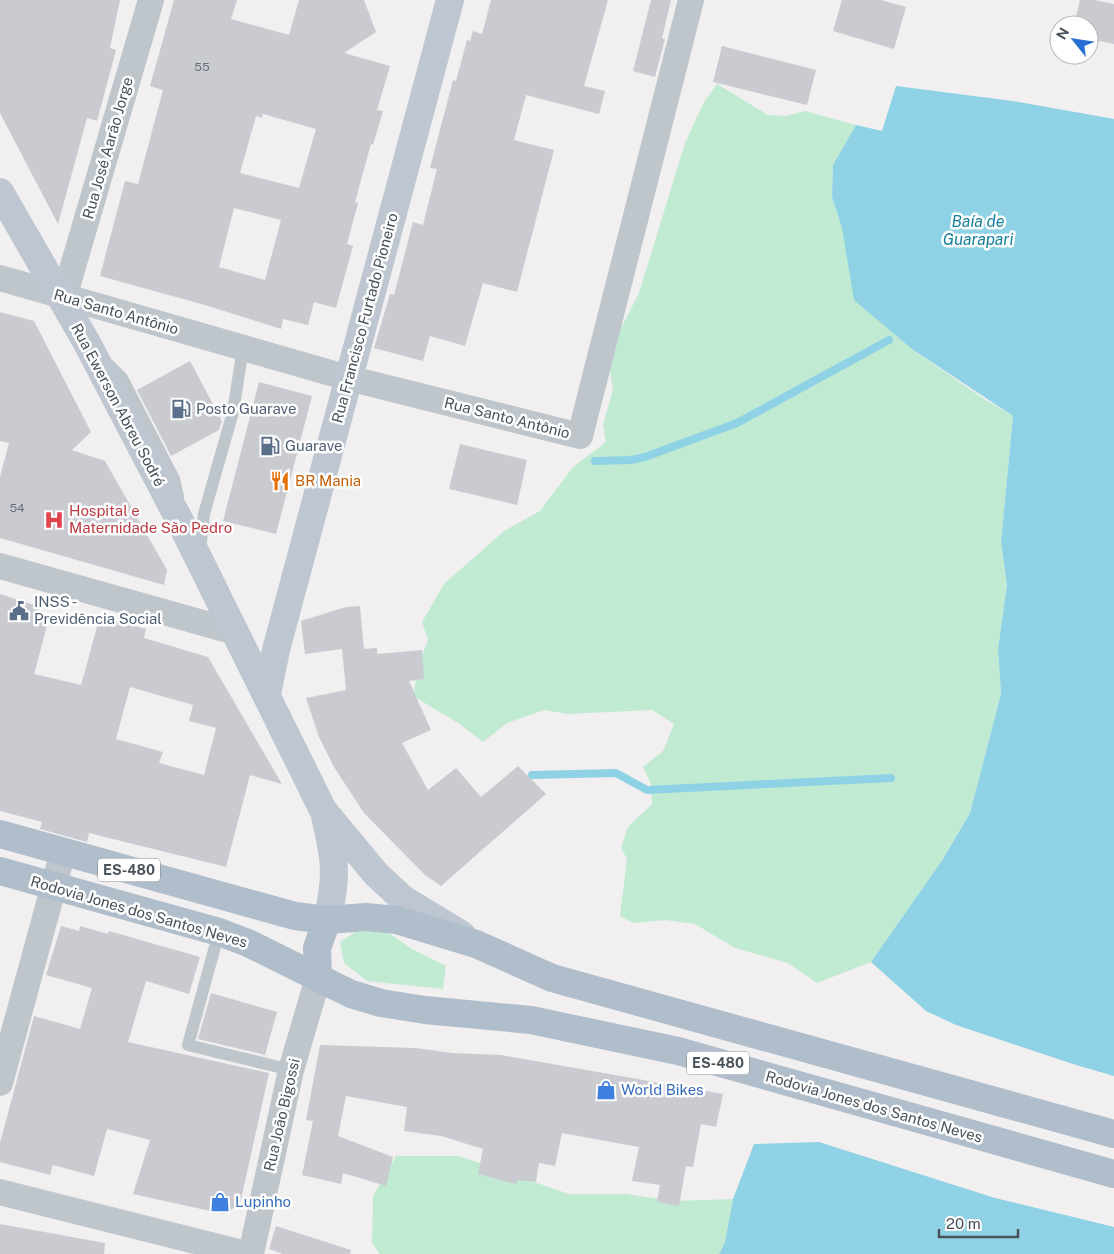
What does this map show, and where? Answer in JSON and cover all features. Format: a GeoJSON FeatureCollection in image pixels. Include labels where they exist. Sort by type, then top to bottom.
{"type":"FeatureCollection","features":[{"type":"Feature","properties":{"kind":"main road","name":"Rua Francisco Furtado Pioneiro"},"geometry":{"type":"LineString","coordinates":[[267,694],[276,650],[450,0]]}},
{"type":"Feature","properties":{"kind":"main road","name":"Rua Ewerson Abreu Sodré"},"geometry":{"type":"LineString","coordinates":[[0,192],[87,343],[267,694],[323,810],[336,867],[334,893],[327,920]]}},
{"type":"Feature","properties":{"kind":"main road","name":"Rua Ewerson Abreu Sodré"},"geometry":{"type":"LineString","coordinates":[[323,810],[376,874],[403,899],[476,944]]}},
{"type":"Feature","properties":{"kind":"main road","name":"ES-480"},"geometry":{"type":"LineString","coordinates":[[0,834],[295,916],[327,920],[366,917],[397,920],[476,944],[552,978],[1114,1134]]}},
{"type":"Feature","properties":{"kind":"main road","name":"Rodovia Jones dos Santos Neves"},"geometry":{"type":"LineString","coordinates":[[0,872],[219,932],[248,943],[351,994],[381,1003],[425,1010],[531,1020],[678,1051],[1114,1174]]}},
{"type":"Feature","properties":{"kind":"main road"},"geometry":{"type":"LineString","coordinates":[[318,978],[317,948],[327,920]]}},
{"type":"Feature","properties":{"kind":"street","name":"Rua José Aarão Jorge"},"geometry":{"type":"LineString","coordinates":[[61,296],[151,0]]}},
{"type":"Feature","properties":{"kind":"street","name":"Rua Santo Antônio"},"geometry":{"type":"LineString","coordinates":[[0,278],[348,378],[580,436],[691,0]]}},
{"type":"Feature","properties":{"kind":"street"},"geometry":{"type":"LineString","coordinates":[[0,566],[235,632]]}},
{"type":"Feature","properties":{"kind":"street"},"geometry":{"type":"LineString","coordinates":[[0,1083],[63,852]]}},
{"type":"Feature","properties":{"kind":"street","name":"Rua João Bigossi"},"geometry":{"type":"LineString","coordinates":[[249,1254],[291,1070],[318,978]]}},
{"type":"Feature","properties":{"kind":"street"},"geometry":{"type":"LineString","coordinates":[[0,1192],[249,1254]]}},
{"type":"Feature","properties":{"kind":"lane"},"geometry":{"type":"LineString","coordinates":[[194,550],[233,412],[243,348]]}},
{"type":"Feature","properties":{"kind":"lane"},"geometry":{"type":"LineString","coordinates":[[219,932],[188,1045],[291,1070]]}},
{"type":"Feature","properties":{"kind":"green space"},"geometry":{"type":"Polygon","coordinates":[[[717,84],[768,115],[786,116],[805,111],[856,125],[833,165],[832,197],[842,228],[912,349],[981,397],[1013,416],[1001,542],[1007,585],[998,649],[1001,694],[970,813],[943,859],[871,962],[817,983],[788,963],[735,948],[695,924],[665,920],[633,923],[620,916],[627,859],[621,848],[628,827],[652,804],[651,784],[643,767],[663,751],[674,724],[652,710],[568,714],[544,710],[507,723],[483,742],[458,723],[413,696],[419,664],[428,640],[422,622],[444,584],[504,531],[540,511],[573,467],[606,442],[603,425],[613,390],[610,370],[617,336],[639,293],[685,143],[704,102],[717,84]]]}},
{"type":"Feature","properties":{"kind":"green space"},"geometry":{"type":"Polygon","coordinates":[[[360,929],[387,932],[412,949],[446,966],[443,989],[367,981],[344,963],[340,942],[360,929]]]}},
{"type":"Feature","properties":{"kind":"green space"},"geometry":{"type":"Polygon","coordinates":[[[396,1156],[459,1156],[569,1194],[626,1194],[673,1201],[733,1199],[725,1242],[719,1254],[380,1254],[372,1243],[373,1196],[396,1156]]]}},
{"type":"Feature","properties":{"kind":"water","name":"Baía de Guarapari"},"geometry":{"type":"Polygon","coordinates":[[[896,86],[1013,101],[1114,119],[1114,1076],[956,1025],[926,1011],[871,962],[943,859],[970,813],[1001,694],[998,649],[1007,585],[1001,542],[1013,416],[912,349],[854,300],[842,228],[832,197],[833,165],[856,125],[882,131],[896,86]]]}},
{"type":"Feature","properties":{"kind":"water"},"geometry":{"type":"Polygon","coordinates":[[[819,1142],[995,1198],[1114,1227],[1114,1254],[719,1254],[725,1242],[733,1199],[754,1144],[819,1142]]]}},
{"type":"Feature","properties":{"kind":"building"},"geometry":{"type":"Polygon","coordinates":[[[0,0],[120,0],[110,48],[116,50],[97,121],[87,118],[58,224],[0,113],[0,0]]]}},
{"type":"Feature","properties":{"kind":"building"},"geometry":{"type":"Polygon","coordinates":[[[174,0],[237,0],[231,19],[289,35],[299,0],[364,0],[376,32],[344,53],[390,66],[377,110],[383,111],[373,145],[371,144],[355,202],[358,203],[347,244],[353,246],[336,308],[314,302],[308,325],[283,319],[281,329],[205,305],[100,276],[125,181],[138,184],[163,90],[150,86],[174,0]],[[263,114],[262,118],[256,116],[240,173],[299,188],[316,129],[263,114]],[[234,208],[219,267],[265,280],[281,220],[234,208]]]}},
{"type":"Feature","properties":{"kind":"building"},"geometry":{"type":"Polygon","coordinates":[[[491,0],[608,0],[584,86],[605,91],[599,114],[526,95],[514,140],[554,150],[517,292],[483,283],[465,346],[430,336],[423,361],[374,348],[390,294],[394,295],[413,222],[423,225],[437,169],[430,168],[453,80],[456,81],[467,40],[470,41],[473,31],[482,34],[491,0]]]}},
{"type":"Feature","properties":{"kind":"building"},"geometry":{"type":"Polygon","coordinates":[[[651,0],[671,0],[662,38],[665,39],[655,77],[633,71],[651,0]]]}},
{"type":"Feature","properties":{"kind":"building"},"geometry":{"type":"Polygon","coordinates":[[[842,0],[881,0],[906,7],[894,49],[833,31],[842,0]]]}},
{"type":"Feature","properties":{"kind":"building"},"geometry":{"type":"Polygon","coordinates":[[[1080,0],[1095,0],[1114,4],[1114,44],[1099,41],[1099,15],[1076,15],[1080,0]]]}},
{"type":"Feature","properties":{"kind":"building"},"geometry":{"type":"Polygon","coordinates":[[[722,46],[816,70],[807,105],[713,82],[722,46]]]}},
{"type":"Feature","properties":{"kind":"building"},"geometry":{"type":"Polygon","coordinates":[[[0,312],[34,321],[91,432],[72,450],[105,461],[167,570],[164,585],[0,538],[0,477],[9,443],[0,441],[0,312]]]}},
{"type":"Feature","properties":{"kind":"building","name":"Posto Guarave"},"geometry":{"type":"Polygon","coordinates":[[[190,361],[222,421],[219,430],[171,456],[137,390],[190,361]]]}},
{"type":"Feature","properties":{"kind":"building","name":"Guarave"},"geometry":{"type":"Polygon","coordinates":[[[259,382],[312,396],[276,534],[223,521],[259,382]]]}},
{"type":"Feature","properties":{"kind":"building"},"geometry":{"type":"Polygon","coordinates":[[[460,444],[527,460],[517,505],[449,489],[460,444]]]}},
{"type":"Feature","properties":{"kind":"building"},"geometry":{"type":"Polygon","coordinates":[[[0,594],[40,607],[38,612],[50,615],[34,674],[81,685],[100,616],[146,629],[144,638],[208,657],[282,784],[250,775],[226,867],[89,833],[87,842],[40,829],[42,822],[0,811],[0,594]],[[130,687],[116,739],[163,752],[159,763],[204,775],[216,728],[189,721],[193,705],[130,687]]]}},
{"type":"Feature","properties":{"kind":"building"},"geometry":{"type":"Polygon","coordinates":[[[360,606],[364,649],[377,648],[377,654],[422,650],[424,679],[409,681],[431,730],[402,743],[428,790],[456,768],[481,797],[518,766],[546,794],[441,886],[425,875],[364,813],[334,767],[319,737],[306,698],[346,690],[342,649],[305,654],[301,621],[346,607],[360,606]]]}},
{"type":"Feature","properties":{"kind":"building"},"geometry":{"type":"Polygon","coordinates":[[[61,926],[79,931],[80,926],[108,934],[109,931],[200,957],[189,994],[146,981],[128,1042],[269,1073],[240,1204],[224,1214],[133,1194],[150,1140],[107,1129],[94,1176],[53,1165],[50,1175],[0,1162],[0,1143],[34,1016],[80,1029],[92,988],[46,975],[61,926]]]}},
{"type":"Feature","properties":{"kind":"building"},"geometry":{"type":"Polygon","coordinates":[[[211,993],[277,1012],[265,1055],[198,1039],[211,993]]]}},
{"type":"Feature","properties":{"kind":"building"},"geometry":{"type":"Polygon","coordinates":[[[320,1045],[416,1048],[452,1053],[501,1055],[723,1094],[716,1127],[701,1124],[693,1167],[686,1166],[679,1206],[657,1202],[660,1185],[632,1181],[639,1147],[562,1133],[555,1166],[539,1163],[536,1182],[518,1180],[516,1184],[478,1174],[483,1149],[441,1136],[404,1131],[407,1107],[346,1096],[338,1136],[393,1157],[386,1186],[343,1173],[341,1184],[302,1175],[313,1121],[306,1120],[320,1045]]]}},
{"type":"Feature","properties":{"kind":"building"},"geometry":{"type":"Polygon","coordinates":[[[0,1224],[105,1243],[104,1254],[0,1254],[0,1224]]]}},
{"type":"Feature","properties":{"kind":"building"},"geometry":{"type":"Polygon","coordinates":[[[276,1226],[351,1250],[350,1254],[283,1254],[269,1249],[276,1226]]]}},
{"type":"Feature","properties":{"kind":"waterway"},"geometry":{"type":"LineString","coordinates":[[595,461],[631,460],[645,457],[737,423],[889,340]]}},
{"type":"Feature","properties":{"kind":"waterway"},"geometry":{"type":"LineString","coordinates":[[532,775],[616,773],[647,790],[891,778]]}},
{"type":"Feature","properties":{"kind":"place","name":"Posto Guarave"},"geometry":{"type":"Point","coordinates":[181,409]}},
{"type":"Feature","properties":{"kind":"place","name":"Guarave"},"geometry":{"type":"Point","coordinates":[270,446]}},
{"type":"Feature","properties":{"kind":"place","name":"BR Mania"},"geometry":{"type":"Point","coordinates":[280,481]}},
{"type":"Feature","properties":{"kind":"place","name":"Hospital e Maternidade São Pedro"},"geometry":{"type":"Point","coordinates":[54,520]}},
{"type":"Feature","properties":{"kind":"place","name":"INSS - Previdência Social"},"geometry":{"type":"Point","coordinates":[19,611]}},
{"type":"Feature","properties":{"kind":"place","name":"World Bikes"},"geometry":{"type":"Point","coordinates":[606,1090]}},
{"type":"Feature","properties":{"kind":"place","name":"Lupinho"},"geometry":{"type":"Point","coordinates":[220,1202]}}]}
